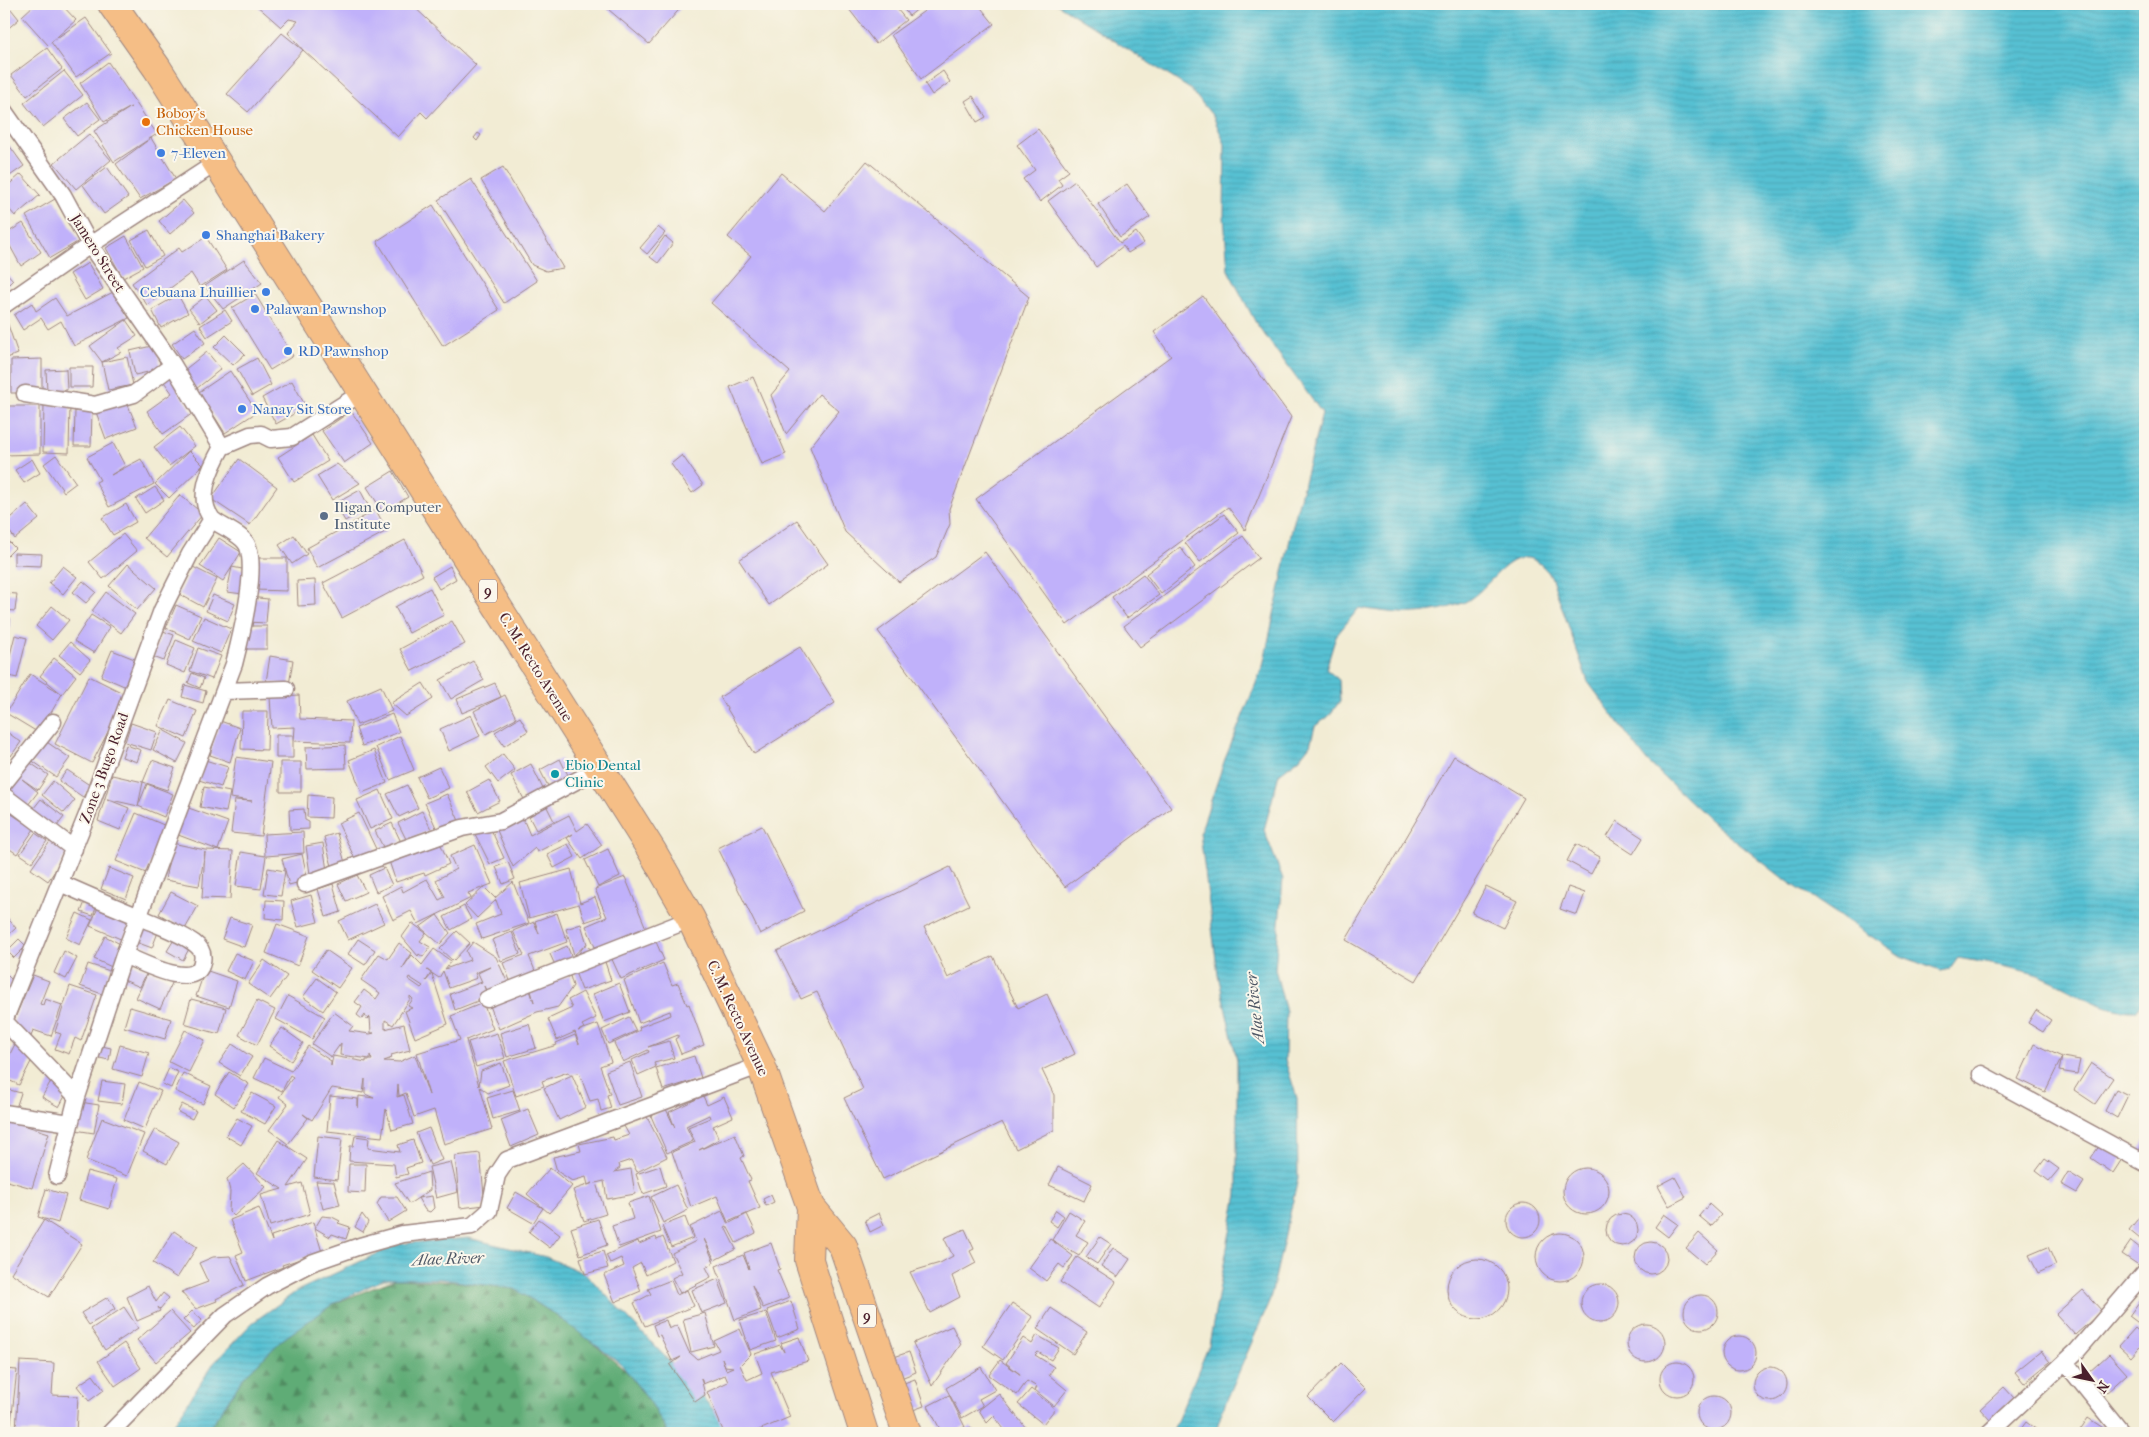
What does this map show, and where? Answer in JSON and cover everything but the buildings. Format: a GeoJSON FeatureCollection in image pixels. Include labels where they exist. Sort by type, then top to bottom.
{"type":"FeatureCollection","features":[{"type":"Feature","properties":{"kind":"highway","name":"C. M. Recto Avenue"},"geometry":{"type":"LineString","coordinates":[[112,4],[157,68],[363,392],[652,850],[691,919],[761,1065],[811,1207],[843,1246],[909,1427]]}},
{"type":"Feature","properties":{"kind":"highway","name":"C. M. Recto Avenue"},"geometry":{"type":"LineString","coordinates":[[811,1207],[808,1260],[864,1433]]}},
{"type":"Feature","properties":{"kind":"street","name":"Jamero Street"},"geometry":{"type":"LineString","coordinates":[[4,111],[59,190],[90,245],[173,365],[222,447]]}},
{"type":"Feature","properties":{"kind":"street"},"geometry":{"type":"LineString","coordinates":[[4,305],[90,245],[216,163]]}},
{"type":"Feature","properties":{"kind":"street"},"geometry":{"type":"LineString","coordinates":[[25,394],[94,405],[134,394],[173,365]]}},
{"type":"Feature","properties":{"kind":"street"},"geometry":{"type":"LineString","coordinates":[[57,1176],[77,1097],[124,956],[224,691],[240,641],[250,576],[249,549],[239,536],[212,519],[204,495],[207,480],[222,447],[250,435],[261,434],[271,439],[292,437],[363,392]]}},
{"type":"Feature","properties":{"kind":"street","name":"Zone 3 Bugo Road"},"geometry":{"type":"LineString","coordinates":[[4,1021],[74,849],[162,610],[190,554],[212,519]]}},
{"type":"Feature","properties":{"kind":"street"},"geometry":{"type":"LineString","coordinates":[[224,691],[286,689]]}},
{"type":"Feature","properties":{"kind":"street"},"geometry":{"type":"LineString","coordinates":[[4,783],[53,722]]}},
{"type":"Feature","properties":{"kind":"street"},"geometry":{"type":"LineString","coordinates":[[305,884],[453,831],[501,820],[600,768]]}},
{"type":"Feature","properties":{"kind":"street"},"geometry":{"type":"LineString","coordinates":[[4,796],[74,849]]}},
{"type":"Feature","properties":{"kind":"street"},"geometry":{"type":"LineString","coordinates":[[60,883],[192,942],[203,954],[201,967],[196,974],[186,976],[176,975],[124,956]]}},
{"type":"Feature","properties":{"kind":"street"},"geometry":{"type":"LineString","coordinates":[[487,998],[691,919]]}},
{"type":"Feature","properties":{"kind":"street"},"geometry":{"type":"LineString","coordinates":[[4,1021],[77,1097]]}},
{"type":"Feature","properties":{"kind":"street"},"geometry":{"type":"LineString","coordinates":[[110,1433],[225,1315],[267,1286],[311,1263],[360,1246],[403,1234],[472,1226],[489,1211],[497,1175],[507,1160],[761,1065]]}},
{"type":"Feature","properties":{"kind":"street"},"geometry":{"type":"LineString","coordinates":[[1982,1074],[2145,1163]]}},
{"type":"Feature","properties":{"kind":"street"},"geometry":{"type":"LineString","coordinates":[[4,1113],[70,1123]]}},
{"type":"Feature","properties":{"kind":"street"},"geometry":{"type":"LineString","coordinates":[[1990,1433],[2065,1362],[2145,1272]]}},
{"type":"Feature","properties":{"kind":"street"},"geometry":{"type":"LineString","coordinates":[[2065,1362],[2122,1433]]}},
{"type":"Feature","properties":{"kind":"green space"},"geometry":{"type":"Polygon","coordinates":[[[395,1279],[458,1282],[515,1289],[575,1328],[627,1372],[652,1405],[668,1433],[206,1433],[244,1377],[282,1340],[333,1304],[395,1279]]]}},
{"type":"Feature","properties":{"kind":"water","name":"Alae River"},"geometry":{"type":"Polygon","coordinates":[[[1057,4],[2145,4],[2145,998],[2136,1011],[2110,1008],[2038,975],[2009,967],[1958,958],[1950,969],[1940,971],[1901,956],[1784,879],[1715,825],[1647,761],[1588,682],[1551,576],[1538,562],[1526,558],[1515,560],[1472,598],[1446,608],[1421,613],[1410,613],[1359,608],[1336,636],[1326,669],[1339,680],[1340,701],[1328,717],[1315,726],[1310,745],[1299,759],[1279,774],[1264,830],[1283,879],[1275,969],[1286,1012],[1285,1060],[1297,1098],[1298,1179],[1270,1300],[1223,1409],[1215,1433],[1172,1433],[1209,1345],[1237,1194],[1237,1060],[1218,975],[1200,833],[1225,759],[1263,666],[1293,525],[1322,413],[1256,323],[1228,270],[1224,216],[1225,144],[1213,116],[1190,89],[1057,4]]]}},
{"type":"Feature","properties":{"kind":"water","name":"Alae River"},"geometry":{"type":"Polygon","coordinates":[[[468,1238],[546,1257],[586,1274],[695,1388],[733,1433],[668,1433],[652,1405],[621,1364],[557,1316],[515,1289],[440,1279],[384,1279],[333,1304],[282,1340],[244,1377],[206,1433],[168,1433],[213,1364],[252,1323],[297,1291],[398,1244],[468,1238]]]}},
{"type":"Feature","properties":{"kind":"place","name":"Boboy's Chicken House"},"geometry":{"type":"Point","coordinates":[146,122]}},
{"type":"Feature","properties":{"kind":"place","name":"7-Eleven"},"geometry":{"type":"Point","coordinates":[161,153]}},
{"type":"Feature","properties":{"kind":"place","name":"Shanghai Bakery"},"geometry":{"type":"Point","coordinates":[206,235]}},
{"type":"Feature","properties":{"kind":"place","name":"Cebuana Lhuillier"},"geometry":{"type":"Point","coordinates":[266,292]}},
{"type":"Feature","properties":{"kind":"place","name":"Palawan Pawnshop"},"geometry":{"type":"Point","coordinates":[255,309]}},
{"type":"Feature","properties":{"kind":"place","name":"RD Pawnshop"},"geometry":{"type":"Point","coordinates":[288,351]}},
{"type":"Feature","properties":{"kind":"place","name":"Nanay Sit Store"},"geometry":{"type":"Point","coordinates":[242,409]}},
{"type":"Feature","properties":{"kind":"place","name":"Iligan Computer Institute"},"geometry":{"type":"Point","coordinates":[324,516]}},
{"type":"Feature","properties":{"kind":"place","name":"Ebio Dental Clinic"},"geometry":{"type":"Point","coordinates":[555,774]}}]}
